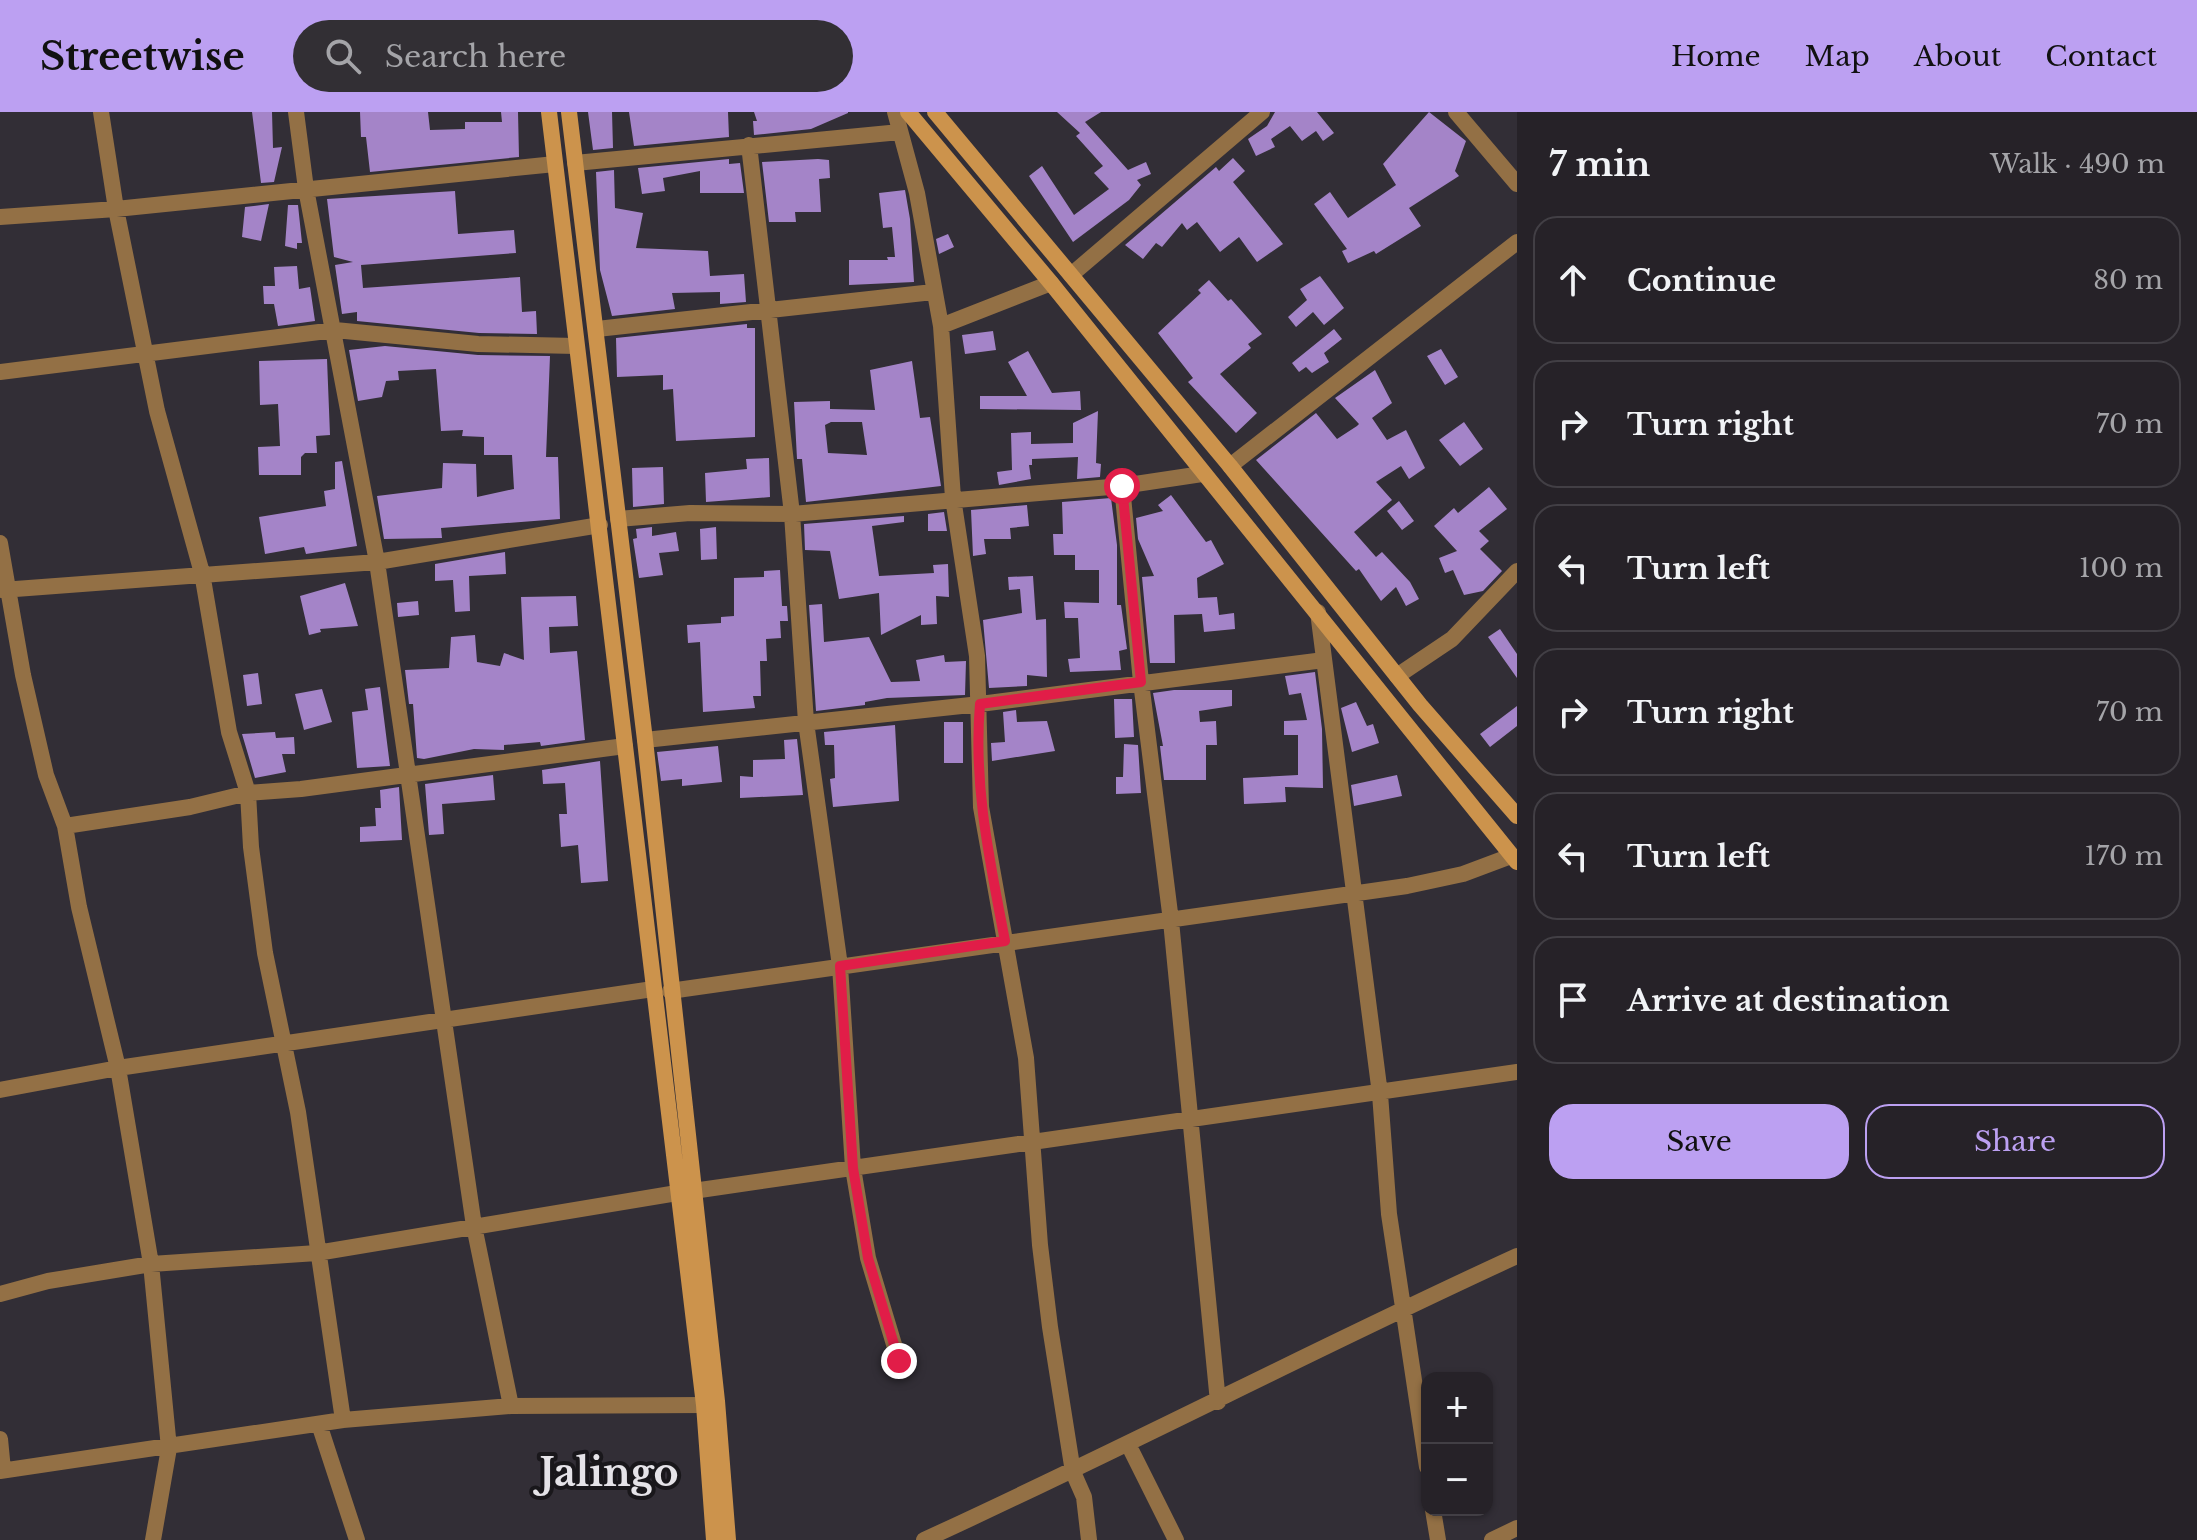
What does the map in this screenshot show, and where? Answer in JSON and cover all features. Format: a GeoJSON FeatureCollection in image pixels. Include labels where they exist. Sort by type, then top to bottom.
{"type":"FeatureCollection","features":[{"type":"Feature","properties":{"kind":"street"},"geometry":{"type":"LineString","coordinates":[[101,112],[116,209],[157,411],[202,573],[229,732],[248,793],[265,953],[298,1112],[343,1420]]}},
{"type":"Feature","properties":{"kind":"street"},"geometry":{"type":"LineString","coordinates":[[296,112],[306,189],[377,562],[474,1226],[511,1406]]}},
{"type":"Feature","properties":{"kind":"street"},"geometry":{"type":"LineString","coordinates":[[549,112],[625,746],[662,990],[685,1192],[714,1540]]}},
{"type":"Feature","properties":{"kind":"street"},"geometry":{"type":"LineString","coordinates":[[569,112],[645,740],[662,990]]}},
{"type":"Feature","properties":{"kind":"street"},"geometry":{"type":"LineString","coordinates":[[895,112],[917,193],[941,326],[953,498],[977,656],[981,807],[1026,1058],[1040,1245],[1073,1472],[1084,1497],[1089,1540]]}},
{"type":"Feature","properties":{"kind":"street"},"geometry":{"type":"LineString","coordinates":[[0,1090],[118,1068],[1354,894],[1463,874],[1514,859],[1318,612],[908,112]]}},
{"type":"Feature","properties":{"kind":"street"},"geometry":{"type":"LineString","coordinates":[[935,112],[1230,466],[1397,676],[1517,816]]}},
{"type":"Feature","properties":{"kind":"street"},"geometry":{"type":"LineString","coordinates":[[1071,275],[1262,112]]}},
{"type":"Feature","properties":{"kind":"street"},"geometry":{"type":"LineString","coordinates":[[1456,112],[1517,184]]}},
{"type":"Feature","properties":{"kind":"street"},"geometry":{"type":"LineString","coordinates":[[575,163],[900,132]]}},
{"type":"Feature","properties":{"kind":"street"},"geometry":{"type":"LineString","coordinates":[[749,145],[792,514],[806,722],[840,966],[853,1168],[868,1258],[899,1361]]}},
{"type":"Feature","properties":{"kind":"street"},"geometry":{"type":"LineString","coordinates":[[0,217],[116,209],[555,164]]}},
{"type":"Feature","properties":{"kind":"street"},"geometry":{"type":"LineString","coordinates":[[1230,466],[1517,242]]}},
{"type":"Feature","properties":{"kind":"street"},"geometry":{"type":"LineString","coordinates":[[941,326],[1051,283]]}},
{"type":"Feature","properties":{"kind":"street"},"geometry":{"type":"LineString","coordinates":[[597,329],[933,292]]}},
{"type":"Feature","properties":{"kind":"street"},"geometry":{"type":"LineString","coordinates":[[0,372],[335,330],[478,344],[576,346]]}},
{"type":"Feature","properties":{"kind":"street"},"geometry":{"type":"LineString","coordinates":[[618,519],[690,513],[792,514],[1122,486],[1202,474]]}},
{"type":"Feature","properties":{"kind":"street"},"geometry":{"type":"LineString","coordinates":[[1122,486],[1141,682],[1171,921],[1218,1402]]}},
{"type":"Feature","properties":{"kind":"street"},"geometry":{"type":"LineString","coordinates":[[4,589],[377,562],[600,525]]}},
{"type":"Feature","properties":{"kind":"street"},"geometry":{"type":"LineString","coordinates":[[0,543],[4,589],[46,775],[65,826],[79,907],[118,1068],[151,1264],[169,1448],[153,1540]]}},
{"type":"Feature","properties":{"kind":"street"},"geometry":{"type":"LineString","coordinates":[[1397,676],[1452,639],[1517,571]]}},
{"type":"Feature","properties":{"kind":"street"},"geometry":{"type":"LineString","coordinates":[[1318,612],[1380,1094],[1389,1214],[1424,1444]]}},
{"type":"Feature","properties":{"kind":"street"},"geometry":{"type":"LineString","coordinates":[[645,740],[980,704],[1324,660]]}},
{"type":"Feature","properties":{"kind":"street"},"geometry":{"type":"LineString","coordinates":[[65,826],[190,807],[248,793],[301,789],[625,746]]}},
{"type":"Feature","properties":{"kind":"street"},"geometry":{"type":"LineString","coordinates":[[0,1294],[48,1281],[151,1264],[317,1253],[685,1192],[1517,1072]]}},
{"type":"Feature","properties":{"kind":"street"},"geometry":{"type":"LineString","coordinates":[[685,1192],[717,1401],[728,1540]]}},
{"type":"Feature","properties":{"kind":"street"},"geometry":{"type":"LineString","coordinates":[[924,1540],[1073,1472],[1404,1308],[1517,1256]]}},
{"type":"Feature","properties":{"kind":"street"},"geometry":{"type":"LineString","coordinates":[[0,1439],[2,1470],[169,1448],[343,1420],[511,1406],[704,1405]]}},
{"type":"Feature","properties":{"kind":"street"},"geometry":{"type":"LineString","coordinates":[[319,1424],[357,1540]]}},
{"type":"Feature","properties":{"kind":"street"},"geometry":{"type":"LineString","coordinates":[[1128,1444],[1176,1540]]}},
{"type":"Feature","properties":{"kind":"street"},"geometry":{"type":"LineString","coordinates":[[1434,1516],[1438,1540]]}},
{"type":"Feature","properties":{"kind":"street"},"geometry":{"type":"LineString","coordinates":[[1492,1540],[1517,1528]]}},
{"type":"Feature","properties":{"kind":"building"},"geometry":{"type":"Polygon","coordinates":[[[252,112],[272,112],[273,148],[282,147],[274,182],[261,183],[252,112]]]}},
{"type":"Feature","properties":{"kind":"building"},"geometry":{"type":"Polygon","coordinates":[[[360,112],[428,112],[430,130],[465,129],[465,122],[502,122],[501,112],[518,112],[519,157],[370,172],[366,137],[361,137],[360,112]]]}},
{"type":"Feature","properties":{"kind":"building"},"geometry":{"type":"Polygon","coordinates":[[[588,112],[612,112],[613,148],[593,150],[588,112]]]}},
{"type":"Feature","properties":{"kind":"building"},"geometry":{"type":"Polygon","coordinates":[[[629,112],[728,112],[729,137],[634,146],[629,112]]]}},
{"type":"Feature","properties":{"kind":"building"},"geometry":{"type":"Polygon","coordinates":[[[754,112],[848,113],[811,129],[754,135],[753,121],[757,121],[754,112]]]}},
{"type":"Feature","properties":{"kind":"building"},"geometry":{"type":"Polygon","coordinates":[[[1057,112],[1101,112],[1085,122],[1128,170],[1146,162],[1151,174],[1137,180],[1141,185],[1129,200],[1073,242],[1029,176],[1042,166],[1074,215],[1109,189],[1094,173],[1103,166],[1076,136],[1080,133],[1057,112]]]}},
{"type":"Feature","properties":{"kind":"building"},"geometry":{"type":"Polygon","coordinates":[[[1275,112],[1317,112],[1334,133],[1323,141],[1316,131],[1302,141],[1290,126],[1271,139],[1275,147],[1256,156],[1248,139],[1267,126],[1275,112]]]}},
{"type":"Feature","properties":{"kind":"building"},"geometry":{"type":"Polygon","coordinates":[[[1429,112],[1466,141],[1455,171],[1459,176],[1409,208],[1421,226],[1376,254],[1374,251],[1348,263],[1342,251],[1347,249],[1314,204],[1330,192],[1348,218],[1396,185],[1383,164],[1429,112]]]}},
{"type":"Feature","properties":{"kind":"building"},"geometry":{"type":"Polygon","coordinates":[[[1233,158],[1245,171],[1233,182],[1283,244],[1257,262],[1239,237],[1220,252],[1197,222],[1187,230],[1182,223],[1162,247],[1156,243],[1143,259],[1125,245],[1216,167],[1219,171],[1233,158]]]}},
{"type":"Feature","properties":{"kind":"building"},"geometry":{"type":"Polygon","coordinates":[[[729,159],[729,164],[740,163],[744,193],[700,193],[700,171],[663,178],[665,191],[642,194],[638,168],[729,159]]]}},
{"type":"Feature","properties":{"kind":"building"},"geometry":{"type":"Polygon","coordinates":[[[829,160],[830,178],[819,179],[821,212],[795,212],[796,222],[769,222],[762,162],[829,160]]]}},
{"type":"Feature","properties":{"kind":"building"},"geometry":{"type":"Polygon","coordinates":[[[614,170],[615,208],[643,213],[636,248],[708,251],[710,276],[744,274],[746,302],[720,304],[720,292],[672,293],[675,309],[612,316],[600,270],[596,172],[614,170]]]}},
{"type":"Feature","properties":{"kind":"building"},"geometry":{"type":"Polygon","coordinates":[[[905,190],[914,282],[849,285],[849,260],[888,260],[887,257],[895,257],[892,227],[883,228],[879,193],[905,190]]]}},
{"type":"Feature","properties":{"kind":"building"},"geometry":{"type":"Polygon","coordinates":[[[455,191],[458,234],[514,230],[516,253],[361,265],[363,288],[520,277],[522,312],[536,311],[537,334],[479,333],[357,321],[357,312],[342,314],[335,265],[353,262],[334,257],[327,199],[455,191]]]}},
{"type":"Feature","properties":{"kind":"building"},"geometry":{"type":"Polygon","coordinates":[[[269,204],[261,241],[242,237],[245,207],[269,204]]]}},
{"type":"Feature","properties":{"kind":"building"},"geometry":{"type":"Polygon","coordinates":[[[288,205],[298,205],[302,243],[297,243],[297,249],[285,246],[288,205]]]}},
{"type":"Feature","properties":{"kind":"building"},"geometry":{"type":"Polygon","coordinates":[[[948,234],[954,247],[939,254],[936,239],[948,234]]]}},
{"type":"Feature","properties":{"kind":"building"},"geometry":{"type":"Polygon","coordinates":[[[297,266],[299,289],[310,287],[315,321],[278,326],[274,304],[264,304],[263,286],[275,286],[274,267],[297,266]]]}},
{"type":"Feature","properties":{"kind":"building"},"geometry":{"type":"Polygon","coordinates":[[[1320,276],[1344,308],[1324,325],[1313,312],[1296,327],[1288,317],[1307,300],[1300,289],[1320,276]]]}},
{"type":"Feature","properties":{"kind":"building"},"geometry":{"type":"Polygon","coordinates":[[[1209,280],[1262,334],[1248,344],[1251,348],[1220,374],[1257,413],[1236,433],[1188,382],[1193,378],[1158,333],[1201,293],[1198,290],[1209,280]]]}},
{"type":"Feature","properties":{"kind":"building"},"geometry":{"type":"Polygon","coordinates":[[[747,324],[747,328],[755,328],[755,437],[676,441],[673,389],[663,390],[663,375],[617,377],[616,338],[747,324]]]}},
{"type":"Feature","properties":{"kind":"building"},"geometry":{"type":"Polygon","coordinates":[[[1334,329],[1342,339],[1324,353],[1329,362],[1312,373],[1306,367],[1299,372],[1292,363],[1334,329]]]}},
{"type":"Feature","properties":{"kind":"building"},"geometry":{"type":"Polygon","coordinates":[[[993,331],[996,350],[965,354],[962,335],[993,331]]]}},
{"type":"Feature","properties":{"kind":"building"},"geometry":{"type":"Polygon","coordinates":[[[385,346],[478,355],[550,356],[546,457],[558,457],[560,519],[441,528],[442,538],[384,539],[377,496],[442,488],[443,463],[476,464],[477,497],[514,489],[512,455],[484,455],[484,437],[462,436],[463,430],[441,431],[436,369],[398,371],[399,380],[386,381],[382,397],[358,401],[349,350],[385,346]]]}},
{"type":"Feature","properties":{"kind":"building"},"geometry":{"type":"Polygon","coordinates":[[[1441,349],[1458,377],[1445,385],[1427,356],[1441,349]]]}},
{"type":"Feature","properties":{"kind":"building"},"geometry":{"type":"Polygon","coordinates":[[[1028,351],[1052,393],[1080,391],[1081,410],[980,409],[980,396],[1027,396],[1008,362],[1028,351]]]}},
{"type":"Feature","properties":{"kind":"building"},"geometry":{"type":"Polygon","coordinates":[[[327,359],[330,435],[316,436],[317,453],[305,453],[301,457],[301,475],[259,475],[258,447],[280,446],[278,404],[260,405],[259,361],[327,359]]]}},
{"type":"Feature","properties":{"kind":"building"},"geometry":{"type":"Polygon","coordinates":[[[912,361],[920,418],[930,417],[941,486],[806,502],[802,459],[797,459],[794,402],[830,401],[830,409],[875,410],[870,370],[912,361]],[[831,422],[825,425],[828,453],[867,455],[862,422],[831,422]]]}},
{"type":"Feature","properties":{"kind":"building"},"geometry":{"type":"Polygon","coordinates":[[[1375,370],[1392,403],[1372,418],[1387,440],[1406,430],[1425,468],[1409,479],[1401,466],[1376,482],[1392,500],[1354,532],[1376,557],[1382,552],[1410,582],[1419,599],[1406,606],[1396,587],[1381,601],[1359,569],[1356,571],[1256,460],[1316,413],[1337,439],[1357,426],[1359,424],[1335,398],[1375,370]]]}},
{"type":"Feature","properties":{"kind":"building"},"geometry":{"type":"Polygon","coordinates":[[[1098,411],[1096,463],[1101,464],[1100,477],[1077,479],[1078,457],[1032,459],[1032,465],[1029,465],[1031,479],[999,485],[997,472],[1012,470],[1011,433],[1031,432],[1031,444],[1073,443],[1073,423],[1098,411]]]}},
{"type":"Feature","properties":{"kind":"building"},"geometry":{"type":"Polygon","coordinates":[[[1464,422],[1483,449],[1460,466],[1439,440],[1464,422]]]}},
{"type":"Feature","properties":{"kind":"building"},"geometry":{"type":"Polygon","coordinates":[[[769,458],[770,497],[706,502],[705,473],[747,469],[746,459],[769,458]]]}},
{"type":"Feature","properties":{"kind":"building"},"geometry":{"type":"Polygon","coordinates":[[[342,461],[357,546],[306,554],[304,547],[265,554],[259,517],[326,506],[324,491],[335,489],[335,462],[342,461]]]}},
{"type":"Feature","properties":{"kind":"building"},"geometry":{"type":"Polygon","coordinates":[[[663,467],[664,504],[633,507],[632,468],[663,467]]]}},
{"type":"Feature","properties":{"kind":"building"},"geometry":{"type":"Polygon","coordinates":[[[1489,487],[1507,509],[1479,531],[1489,541],[1480,549],[1502,571],[1483,591],[1464,595],[1453,570],[1445,573],[1439,558],[1457,551],[1434,526],[1454,508],[1458,513],[1489,487]]]}},
{"type":"Feature","properties":{"kind":"building"},"geometry":{"type":"Polygon","coordinates":[[[1171,495],[1206,542],[1211,540],[1224,564],[1197,578],[1198,598],[1217,597],[1219,615],[1234,613],[1235,629],[1204,632],[1202,614],[1174,615],[1175,663],[1150,663],[1142,577],[1154,576],[1138,539],[1136,518],[1163,511],[1158,505],[1171,495]]]}},
{"type":"Feature","properties":{"kind":"building"},"geometry":{"type":"Polygon","coordinates":[[[1111,498],[1117,545],[1117,605],[1121,605],[1127,649],[1119,651],[1121,670],[1070,672],[1068,659],[1080,658],[1078,618],[1065,618],[1064,602],[1099,603],[1099,570],[1075,570],[1075,555],[1054,555],[1053,534],[1063,534],[1062,502],[1111,498]]]}},
{"type":"Feature","properties":{"kind":"building"},"geometry":{"type":"Polygon","coordinates":[[[1399,501],[1414,521],[1402,530],[1387,511],[1399,501]]]}},
{"type":"Feature","properties":{"kind":"building"},"geometry":{"type":"Polygon","coordinates":[[[1027,505],[1029,526],[1010,528],[1011,539],[984,539],[986,554],[973,556],[971,510],[1027,505]]]}},
{"type":"Feature","properties":{"kind":"building"},"geometry":{"type":"Polygon","coordinates":[[[944,512],[947,531],[928,531],[928,514],[944,512]]]}},
{"type":"Feature","properties":{"kind":"building"},"geometry":{"type":"Polygon","coordinates":[[[904,516],[904,522],[872,526],[879,576],[934,573],[933,565],[948,564],[949,597],[936,596],[937,624],[921,625],[921,615],[881,635],[879,593],[839,599],[830,551],[805,550],[804,524],[904,516]]]}},
{"type":"Feature","properties":{"kind":"building"},"geometry":{"type":"Polygon","coordinates":[[[652,527],[652,536],[676,532],[679,551],[659,553],[663,575],[639,578],[633,539],[637,538],[636,529],[652,527]]]}},
{"type":"Feature","properties":{"kind":"building"},"geometry":{"type":"Polygon","coordinates":[[[716,527],[717,559],[701,560],[700,529],[716,527]]]}},
{"type":"Feature","properties":{"kind":"building"},"geometry":{"type":"Polygon","coordinates":[[[505,552],[506,574],[469,576],[470,611],[455,612],[453,580],[435,581],[435,564],[505,552]]]}},
{"type":"Feature","properties":{"kind":"building"},"geometry":{"type":"Polygon","coordinates":[[[780,570],[782,606],[787,606],[788,621],[780,621],[781,638],[766,639],[767,661],[760,661],[761,696],[753,696],[755,708],[703,712],[700,642],[688,643],[687,625],[721,623],[721,617],[734,616],[734,578],[764,577],[764,571],[780,570]]]}},
{"type":"Feature","properties":{"kind":"building"},"geometry":{"type":"Polygon","coordinates":[[[1033,576],[1036,620],[1046,619],[1047,677],[1027,675],[1027,686],[989,688],[983,620],[1022,613],[1020,589],[1009,590],[1008,577],[1033,576]]]}},
{"type":"Feature","properties":{"kind":"building"},"geometry":{"type":"Polygon","coordinates":[[[345,583],[358,626],[320,629],[321,632],[309,635],[300,596],[345,583]]]}},
{"type":"Feature","properties":{"kind":"building"},"geometry":{"type":"Polygon","coordinates":[[[576,596],[578,626],[549,627],[550,653],[577,651],[585,740],[541,746],[540,742],[504,745],[504,750],[474,749],[417,758],[413,704],[409,704],[405,670],[449,668],[451,637],[475,635],[477,662],[500,666],[504,653],[524,660],[521,597],[576,596]]]}},
{"type":"Feature","properties":{"kind":"building"},"geometry":{"type":"Polygon","coordinates":[[[418,601],[419,615],[398,617],[397,603],[418,601]]]}},
{"type":"Feature","properties":{"kind":"building"},"geometry":{"type":"Polygon","coordinates":[[[822,604],[824,642],[869,637],[891,682],[920,681],[916,660],[944,655],[945,662],[966,661],[965,695],[887,698],[865,702],[865,705],[816,711],[809,605],[822,604]]]}},
{"type":"Feature","properties":{"kind":"building"},"geometry":{"type":"Polygon","coordinates":[[[1500,629],[1517,654],[1517,678],[1488,637],[1500,629]]]}},
{"type":"Feature","properties":{"kind":"building"},"geometry":{"type":"Polygon","coordinates":[[[1315,672],[1322,729],[1323,788],[1285,787],[1286,802],[1244,804],[1243,778],[1298,775],[1298,735],[1284,735],[1284,721],[1307,720],[1301,693],[1289,695],[1285,676],[1315,672]]]}},
{"type":"Feature","properties":{"kind":"building"},"geometry":{"type":"Polygon","coordinates":[[[258,673],[262,704],[247,706],[243,675],[258,673]]]}},
{"type":"Feature","properties":{"kind":"building"},"geometry":{"type":"Polygon","coordinates":[[[380,687],[390,766],[357,768],[352,712],[368,710],[365,689],[380,687]]]}},
{"type":"Feature","properties":{"kind":"building"},"geometry":{"type":"Polygon","coordinates":[[[322,689],[332,722],[304,730],[295,694],[322,689]]]}},
{"type":"Feature","properties":{"kind":"building"},"geometry":{"type":"Polygon","coordinates":[[[1232,690],[1232,706],[1199,711],[1200,722],[1216,721],[1217,745],[1206,745],[1206,780],[1164,780],[1160,746],[1163,746],[1153,693],[1232,690]]]}},
{"type":"Feature","properties":{"kind":"building"},"geometry":{"type":"Polygon","coordinates":[[[1114,699],[1132,699],[1134,737],[1115,738],[1114,699]]]}},
{"type":"Feature","properties":{"kind":"building"},"geometry":{"type":"Polygon","coordinates":[[[1356,702],[1367,726],[1373,724],[1379,743],[1352,752],[1341,708],[1356,702]]]}},
{"type":"Feature","properties":{"kind":"building"},"geometry":{"type":"Polygon","coordinates":[[[1517,706],[1517,726],[1490,747],[1480,734],[1517,706]]]}},
{"type":"Feature","properties":{"kind":"building"},"geometry":{"type":"Polygon","coordinates":[[[1016,710],[1017,722],[1047,721],[1055,751],[992,761],[991,743],[1005,742],[1003,712],[1016,710]]]}},
{"type":"Feature","properties":{"kind":"building"},"geometry":{"type":"Polygon","coordinates":[[[944,722],[963,722],[963,763],[944,763],[944,722]]]}},
{"type":"Feature","properties":{"kind":"building"},"geometry":{"type":"Polygon","coordinates":[[[895,725],[899,801],[833,807],[830,779],[835,778],[834,745],[825,745],[824,732],[895,725]]]}},
{"type":"Feature","properties":{"kind":"building"},"geometry":{"type":"Polygon","coordinates":[[[275,732],[276,738],[294,737],[295,754],[282,754],[286,772],[255,778],[242,734],[275,732]]]}},
{"type":"Feature","properties":{"kind":"building"},"geometry":{"type":"Polygon","coordinates":[[[797,739],[803,795],[740,798],[740,776],[753,777],[753,760],[785,759],[784,740],[797,739]]]}},
{"type":"Feature","properties":{"kind":"building"},"geometry":{"type":"Polygon","coordinates":[[[1124,744],[1138,745],[1141,793],[1116,794],[1116,777],[1123,777],[1124,744]]]}},
{"type":"Feature","properties":{"kind":"building"},"geometry":{"type":"Polygon","coordinates":[[[718,746],[722,782],[682,786],[682,779],[661,781],[657,752],[718,746]]]}},
{"type":"Feature","properties":{"kind":"building"},"geometry":{"type":"Polygon","coordinates":[[[600,761],[608,881],[581,883],[578,845],[561,847],[559,814],[567,814],[565,783],[543,784],[542,770],[600,761]]]}},
{"type":"Feature","properties":{"kind":"building"},"geometry":{"type":"Polygon","coordinates":[[[493,775],[495,800],[442,804],[444,834],[429,835],[425,784],[493,775]]]}},
{"type":"Feature","properties":{"kind":"building"},"geometry":{"type":"Polygon","coordinates":[[[1397,775],[1402,796],[1354,806],[1351,785],[1397,775]]]}},
{"type":"Feature","properties":{"kind":"building"},"geometry":{"type":"Polygon","coordinates":[[[399,787],[402,840],[360,842],[360,827],[376,826],[375,808],[381,808],[380,790],[399,787]]]}},
{"type":"Feature","properties":{"kind":"district","name":"Jalingo"},"geometry":{"type":"Point","coordinates":[609,1473]}},
{"type":"Feature","properties":{"kind":"route"},"geometry":{"type":"LineString","coordinates":[[899,1361],[868,1258],[853,1168],[840,966],[1005,941],[981,807],[977,744],[980,704],[1141,682],[1122,486]]}}]}
